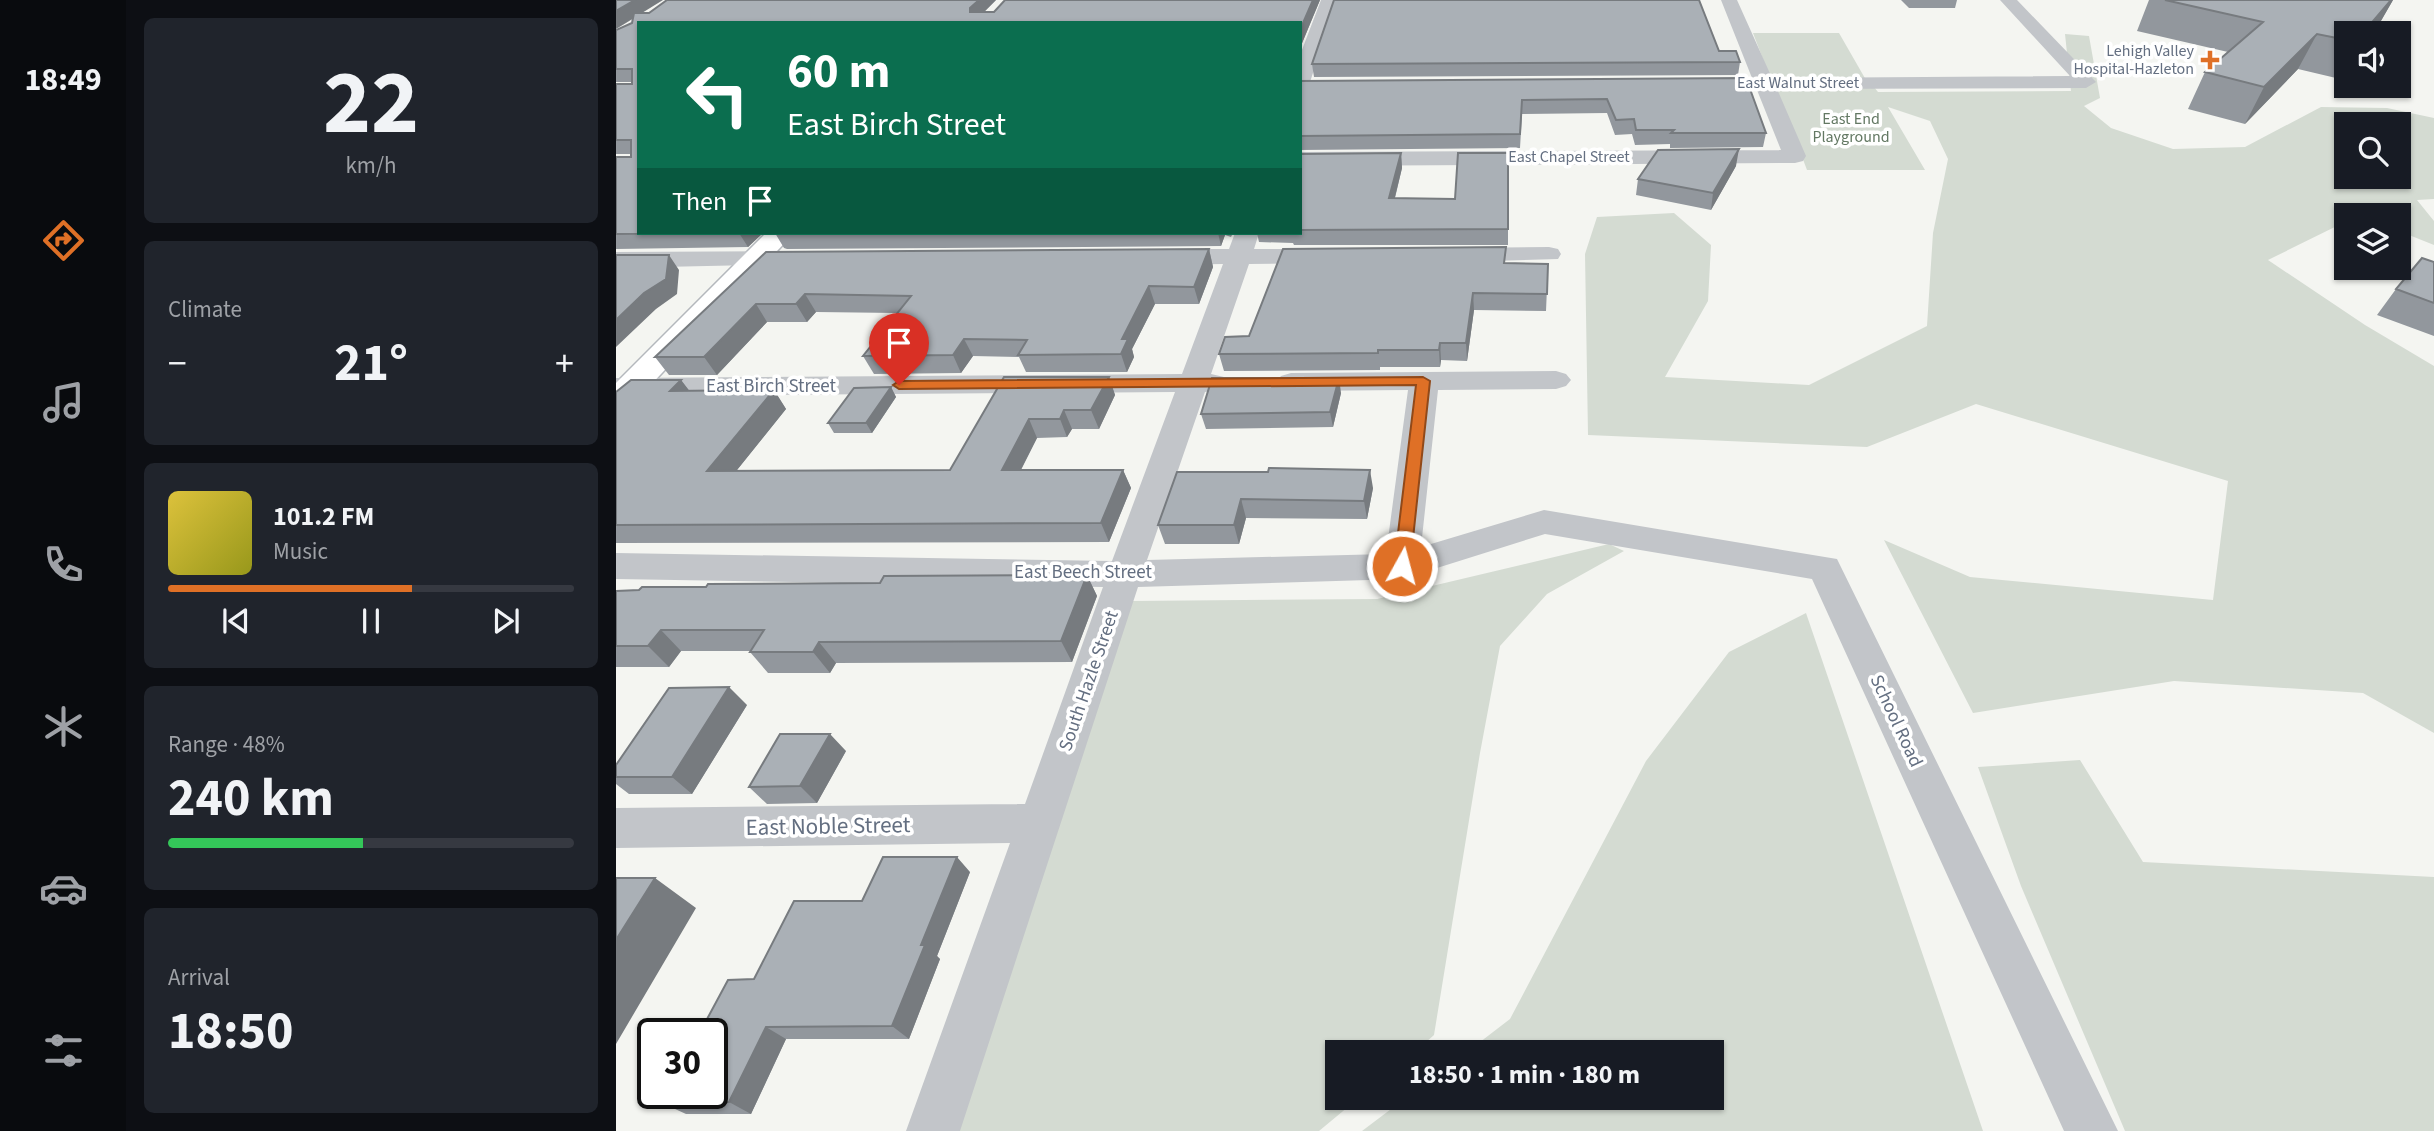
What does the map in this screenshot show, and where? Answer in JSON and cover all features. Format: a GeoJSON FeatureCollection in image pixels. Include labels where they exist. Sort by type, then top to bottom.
{"type":"FeatureCollection","features":[{"type":"Feature","properties":{"kind":"main road"},"geometry":{"type":"LineString","coordinates":[[621,392],[779,235]]}},
{"type":"Feature","properties":{"kind":"street"},"geometry":{"type":"LineString","coordinates":[[1305,85],[1329,0]]}},
{"type":"Feature","properties":{"kind":"street"},"geometry":{"type":"LineString","coordinates":[[1729,0],[1764,84]]}},
{"type":"Feature","properties":{"kind":"street","name":"East Walnut Street"},"geometry":{"type":"LineString","coordinates":[[1682,84],[2087,82],[2008,0]]}},
{"type":"Feature","properties":{"kind":"street","name":"East Chapel Street"},"geometry":{"type":"LineString","coordinates":[[1302,159],[1795,156],[1764,84]]}},
{"type":"Feature","properties":{"kind":"street"},"geometry":{"type":"LineString","coordinates":[[1143,257],[1243,244],[1347,256]]}},
{"type":"Feature","properties":{"kind":"street","name":"South Hazle Street"},"geometry":{"type":"LineString","coordinates":[[933,1131],[1125,574],[1243,244]]}},
{"type":"Feature","properties":{"kind":"street"},"geometry":{"type":"LineString","coordinates":[[1442,255],[1549,254]]}},
{"type":"Feature","properties":{"kind":"street"},"geometry":{"type":"LineString","coordinates":[[616,260],[811,259]]}},
{"type":"Feature","properties":{"kind":"street","name":"East Birch Street"},"geometry":{"type":"LineString","coordinates":[[621,392],[1556,380]]}},
{"type":"Feature","properties":{"kind":"street"},"geometry":{"type":"LineString","coordinates":[[1402,566],[1423,381]]}},
{"type":"Feature","properties":{"kind":"street","name":"East Beech Street"},"geometry":{"type":"LineString","coordinates":[[616,566],[1125,574],[1402,566],[1544,522]]}},
{"type":"Feature","properties":{"kind":"street","name":"School Road"},"geometry":{"type":"LineString","coordinates":[[1544,522],[1825,568],[2091,1131]]}},
{"type":"Feature","properties":{"kind":"street","name":"East Noble Street"},"geometry":{"type":"LineString","coordinates":[[616,828],[1041,823]]}},
{"type":"Feature","properties":{"kind":"green space","name":"East End Playground"},"geometry":{"type":"Polygon","coordinates":[[[1753,33],[1839,33],[1866,80],[1771,80],[1753,33]]]}},
{"type":"Feature","properties":{"kind":"green space"},"geometry":{"type":"Polygon","coordinates":[[[2065,34],[2089,36],[2100,98],[2084,106],[2111,128],[2173,149],[2245,147],[2321,107],[2387,108],[2406,112],[2334,112],[2334,189],[2411,189],[2411,113],[2434,118],[2434,199],[2417,200],[2434,221],[2434,245],[2411,236],[2411,203],[2334,203],[2334,227],[2268,260],[2365,325],[2434,366],[2434,733],[2363,693],[2174,681],[1973,713],[1884,540],[1970,577],[2213,600],[2228,481],[1976,404],[1867,447],[1588,435],[1585,254],[1597,217],[1674,213],[1711,245],[1708,301],[1665,377],[1809,385],[1927,326],[1933,233],[1948,159],[1930,121],[1888,107],[1925,170],[1807,170],[1776,88],[1874,87],[1878,92],[2071,91],[2065,34]]]}},
{"type":"Feature","properties":{"kind":"green space"},"geometry":{"type":"Polygon","coordinates":[[[1609,544],[1624,551],[1547,594],[1500,646],[1434,1035],[1428,1040],[1325,1040],[1325,1110],[1344,1110],[1319,1131],[955,1131],[1131,601],[1377,599],[1609,544]]]}},
{"type":"Feature","properties":{"kind":"green space"},"geometry":{"type":"Polygon","coordinates":[[[1806,613],[1983,1131],[1362,1131],[1390,1110],[1724,1110],[1724,1040],[1483,1040],[1510,1019],[1646,761],[1729,652],[1806,613]]]}},
{"type":"Feature","properties":{"kind":"green space"},"geometry":{"type":"Polygon","coordinates":[[[2080,760],[2143,862],[2434,877],[2434,1131],[2125,1131],[2021,886],[1978,767],[2080,760]]]}},
{"type":"Feature","properties":{"kind":"building"},"geometry":{"type":"Polygon","coordinates":[[[616,0],[635,0],[616,11],[616,0]]]}},
{"type":"Feature","properties":{"kind":"building"},"geometry":{"type":"Polygon","coordinates":[[[667,0],[979,0],[970,8],[970,12],[994,12],[1005,0],[1313,0],[1302,25],[1302,21],[637,21],[637,234],[616,234],[616,157],[631,157],[631,140],[616,140],[616,84],[632,84],[632,69],[616,69],[616,30],[632,23],[634,13],[649,13],[667,0]]]}},
{"type":"Feature","properties":{"kind":"building"},"geometry":{"type":"Polygon","coordinates":[[[1334,0],[1699,0],[1719,51],[1736,51],[1740,62],[1312,64],[1334,0]]]}},
{"type":"Feature","properties":{"kind":"building"},"geometry":{"type":"Polygon","coordinates":[[[2165,0],[2391,0],[2373,21],[2334,21],[2334,37],[2317,34],[2264,87],[2205,72],[2263,22],[2165,0]]]}},
{"type":"Feature","properties":{"kind":"building"},"geometry":{"type":"Polygon","coordinates":[[[1746,78],[1766,133],[1671,133],[1674,130],[1636,130],[1634,119],[1616,120],[1607,99],[1522,100],[1520,134],[1302,136],[1302,81],[1746,78]]]}},
{"type":"Feature","properties":{"kind":"building"},"geometry":{"type":"Polygon","coordinates":[[[1739,149],[1713,193],[1638,179],[1658,150],[1739,149]]]}},
{"type":"Feature","properties":{"kind":"building"},"geometry":{"type":"Polygon","coordinates":[[[1401,153],[1389,198],[1455,199],[1458,153],[1508,153],[1508,229],[1302,230],[1302,154],[1401,153]]]}},
{"type":"Feature","properties":{"kind":"building"},"geometry":{"type":"Polygon","coordinates":[[[1506,247],[1504,263],[1548,264],[1547,294],[1473,293],[1466,343],[1440,343],[1439,350],[1378,350],[1378,353],[1219,354],[1225,337],[1249,336],[1283,249],[1506,247]]]}},
{"type":"Feature","properties":{"kind":"building"},"geometry":{"type":"Polygon","coordinates":[[[1209,249],[1194,287],[1149,286],[1122,339],[1128,339],[1121,354],[1018,355],[1027,340],[964,339],[953,355],[863,356],[911,296],[805,294],[796,304],[756,304],[704,357],[655,357],[766,252],[1209,249]]]}},
{"type":"Feature","properties":{"kind":"building"},"geometry":{"type":"Polygon","coordinates":[[[616,255],[669,255],[666,279],[644,293],[616,320],[616,255]]]}},
{"type":"Feature","properties":{"kind":"building"},"geometry":{"type":"Polygon","coordinates":[[[2422,258],[2434,262],[2434,303],[2396,289],[2404,280],[2411,280],[2411,271],[2422,258]]]}},
{"type":"Feature","properties":{"kind":"building"},"geometry":{"type":"Polygon","coordinates":[[[1004,377],[1109,377],[1091,410],[1064,410],[1060,419],[1029,419],[1002,470],[1123,470],[1101,523],[616,525],[616,392],[631,380],[681,380],[670,391],[774,390],[707,471],[950,470],[1004,377]]]}},
{"type":"Feature","properties":{"kind":"building"},"geometry":{"type":"Polygon","coordinates":[[[1212,378],[1339,378],[1330,412],[1201,414],[1212,378]]]}},
{"type":"Feature","properties":{"kind":"building"},"geometry":{"type":"Polygon","coordinates":[[[891,387],[866,423],[828,423],[854,388],[891,387]]]}},
{"type":"Feature","properties":{"kind":"building"},"geometry":{"type":"Polygon","coordinates":[[[1269,468],[1370,470],[1364,501],[1241,499],[1234,525],[1158,525],[1177,472],[1268,472],[1269,468]]]}},
{"type":"Feature","properties":{"kind":"building"},"geometry":{"type":"Polygon","coordinates":[[[1087,575],[1061,641],[819,642],[813,652],[750,652],[764,630],[661,630],[648,646],[616,646],[616,591],[639,590],[642,587],[880,583],[884,576],[1087,575]]]}},
{"type":"Feature","properties":{"kind":"building"},"geometry":{"type":"Polygon","coordinates":[[[729,687],[672,777],[616,777],[616,765],[669,688],[729,687]]]}},
{"type":"Feature","properties":{"kind":"building"},"geometry":{"type":"Polygon","coordinates":[[[780,734],[830,734],[800,786],[749,787],[780,734]]]}},
{"type":"Feature","properties":{"kind":"building"},"geometry":{"type":"Polygon","coordinates":[[[883,857],[957,857],[892,1026],[766,1027],[728,1102],[728,1018],[708,1018],[728,980],[754,979],[794,901],[862,901],[883,857]]]}},
{"type":"Feature","properties":{"kind":"building"},"geometry":{"type":"Polygon","coordinates":[[[616,878],[655,878],[616,940],[616,878]]]}},
{"type":"Feature","properties":{"kind":"place","name":"Lehigh Valley Hospital-Hazleton"},"geometry":{"type":"Point","coordinates":[2210,60]}},
{"type":"Feature","properties":{"kind":"route"},"geometry":{"type":"LineString","coordinates":[[899,385],[1423,381],[1402,566]]}}]}
